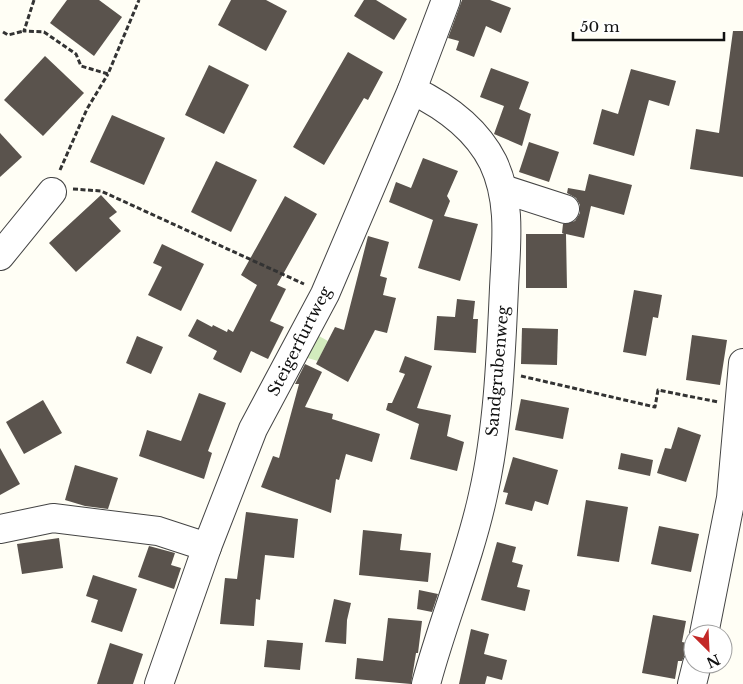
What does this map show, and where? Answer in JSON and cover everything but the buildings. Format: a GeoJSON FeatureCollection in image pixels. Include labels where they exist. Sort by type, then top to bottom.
{"type":"FeatureCollection","features":[{"type":"Feature","properties":{"kind":"street","name":"Steigerfurtweg"},"geometry":{"type":"LineString","coordinates":[[159,684],[207,547],[253,430],[325,294],[412,90],[446,0]]}},
{"type":"Feature","properties":{"kind":"street","name":"Sandgrubenweg"},"geometry":{"type":"LineString","coordinates":[[412,90],[430,99],[465,124],[481,142],[493,162],[503,189],[507,218],[498,372],[490,452],[483,494],[426,684]]}},
{"type":"Feature","properties":{"kind":"street"},"geometry":{"type":"LineString","coordinates":[[503,189],[565,209]]}},
{"type":"Feature","properties":{"kind":"street"},"geometry":{"type":"LineString","coordinates":[[0,256],[52,192]]}},
{"type":"Feature","properties":{"kind":"street"},"geometry":{"type":"LineString","coordinates":[[706,624],[731,498],[743,363]]}},
{"type":"Feature","properties":{"kind":"street"},"geometry":{"type":"LineString","coordinates":[[0,529],[53,518],[158,531],[207,547]]}},
{"type":"Feature","properties":{"kind":"path"},"geometry":{"type":"LineString","coordinates":[[24,30],[34,0]]}},
{"type":"Feature","properties":{"kind":"path"},"geometry":{"type":"LineString","coordinates":[[139,0],[108,74],[87,109],[60,167],[52,192],[79,188],[101,191],[325,294]]}},
{"type":"Feature","properties":{"kind":"path"},"geometry":{"type":"LineString","coordinates":[[3,32],[8,35],[24,30],[44,32],[76,54],[81,66],[108,74]]}},
{"type":"Feature","properties":{"kind":"path"},"geometry":{"type":"LineString","coordinates":[[498,372],[655,407],[658,390],[707,400]]}},
{"type":"Feature","properties":{"kind":"green space"},"geometry":{"type":"Polygon","coordinates":[[[317,335],[328,341],[318,361],[304,357],[317,335]]]}}]}
